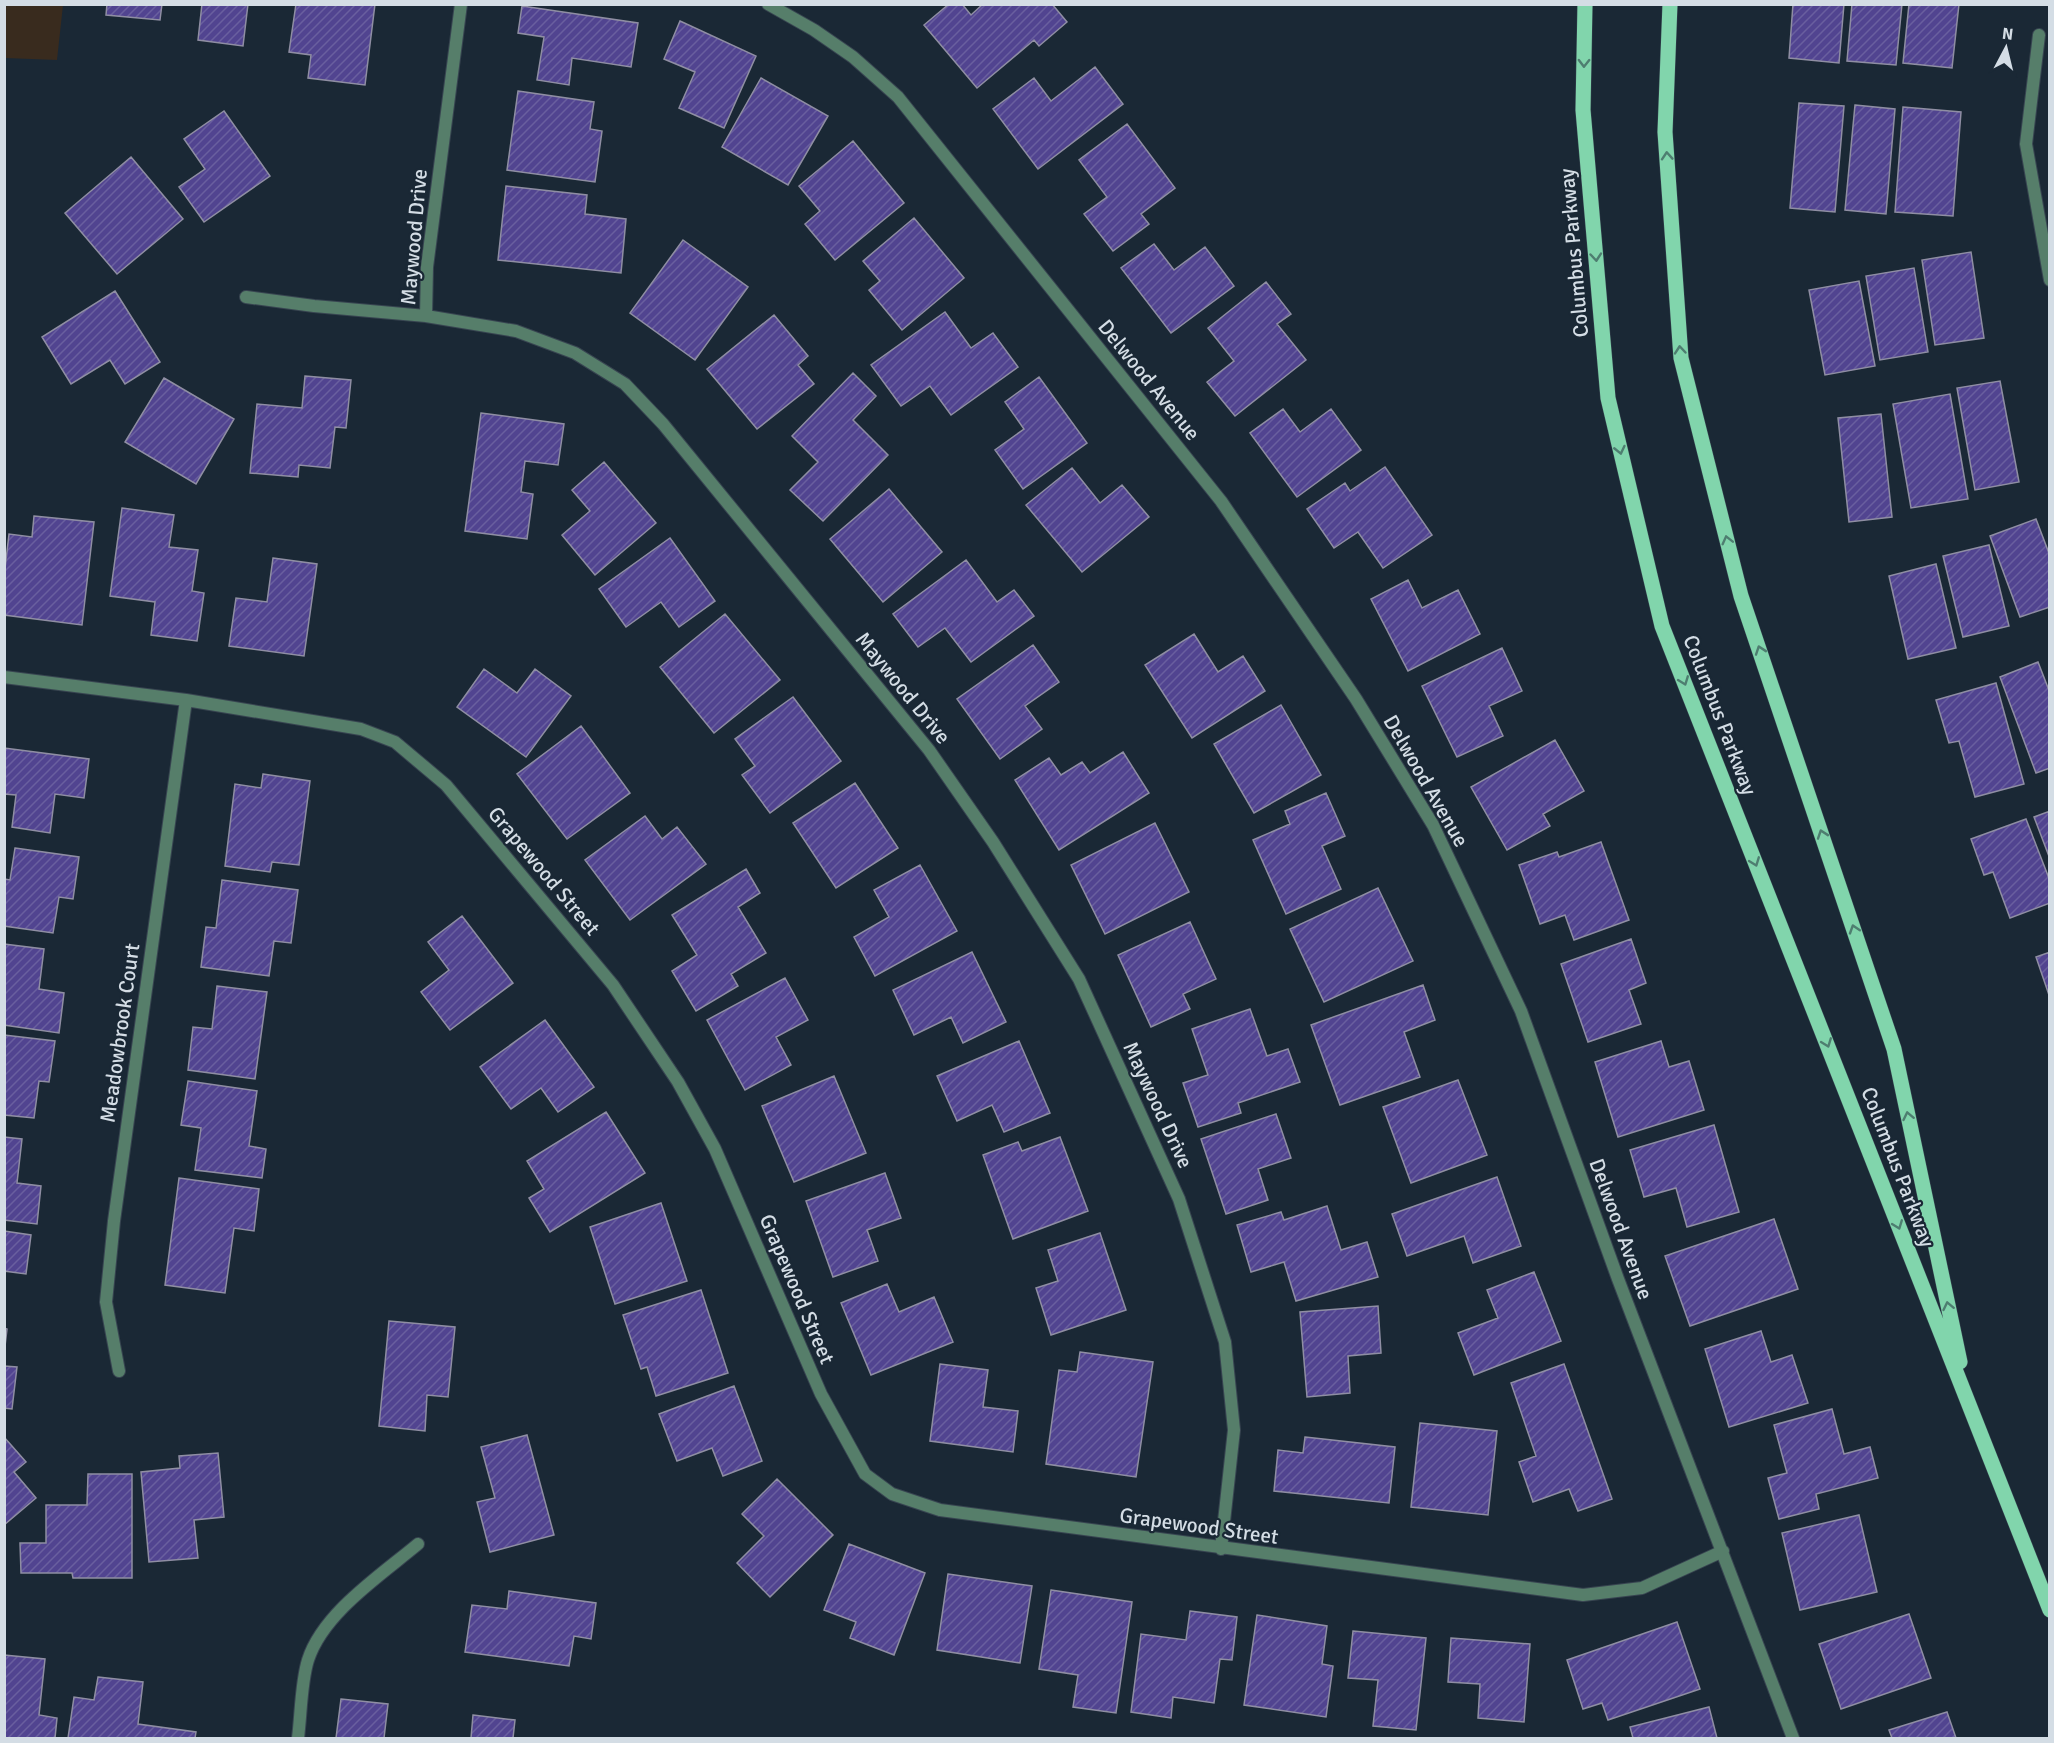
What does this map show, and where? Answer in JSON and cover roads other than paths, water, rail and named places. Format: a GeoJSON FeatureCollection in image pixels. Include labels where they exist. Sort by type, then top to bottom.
{"type":"FeatureCollection","features":[{"type":"Feature","properties":{"kind":"main road","name":"Columbus Parkway"},"geometry":{"type":"LineString","coordinates":[[1586,4],[1583,110],[1608,398],[1662,626],[2049,1610]]}},
{"type":"Feature","properties":{"kind":"main road","name":"Columbus Parkway"},"geometry":{"type":"LineString","coordinates":[[1670,4],[1665,132],[1680,358],[1741,596],[1894,1049],[1969,1405]]}},
{"type":"Feature","properties":{"kind":"street","name":"Maywood Drive"},"geometry":{"type":"LineString","coordinates":[[461,4],[427,267],[426,316],[516,331],[575,353],[625,384],[663,424],[922,741],[993,842],[1078,979],[1179,1199],[1225,1342],[1234,1430],[1221,1549]]}},
{"type":"Feature","properties":{"kind":"street","name":"Delwood Avenue"},"geometry":{"type":"LineString","coordinates":[[768,4],[814,30],[853,57],[898,97],[1221,501],[1356,699],[1433,825],[1521,1011],[1618,1279],[1793,1738]]}},
{"type":"Feature","properties":{"kind":"street"},"geometry":{"type":"LineString","coordinates":[[2039,35],[2026,144],[2049,280]]}},
{"type":"Feature","properties":{"kind":"street"},"geometry":{"type":"LineString","coordinates":[[246,297],[314,306],[426,316]]}},
{"type":"Feature","properties":{"kind":"street","name":"Grapewood Street"},"geometry":{"type":"LineString","coordinates":[[4,677],[186,700],[361,729],[395,742],[446,785],[613,985],[678,1082],[715,1149],[821,1394],[865,1474],[892,1494],[940,1510],[1221,1549],[1583,1595],[1642,1588],[1723,1551]]}},
{"type":"Feature","properties":{"kind":"street","name":"Meadowbrook Court"},"geometry":{"type":"LineString","coordinates":[[118,1371],[106,1302],[114,1221],[186,700]]}},
{"type":"Feature","properties":{"kind":"street"},"geometry":{"type":"LineString","coordinates":[[298,1738],[307,1663],[315,1642],[327,1623],[418,1544]]}}]}
